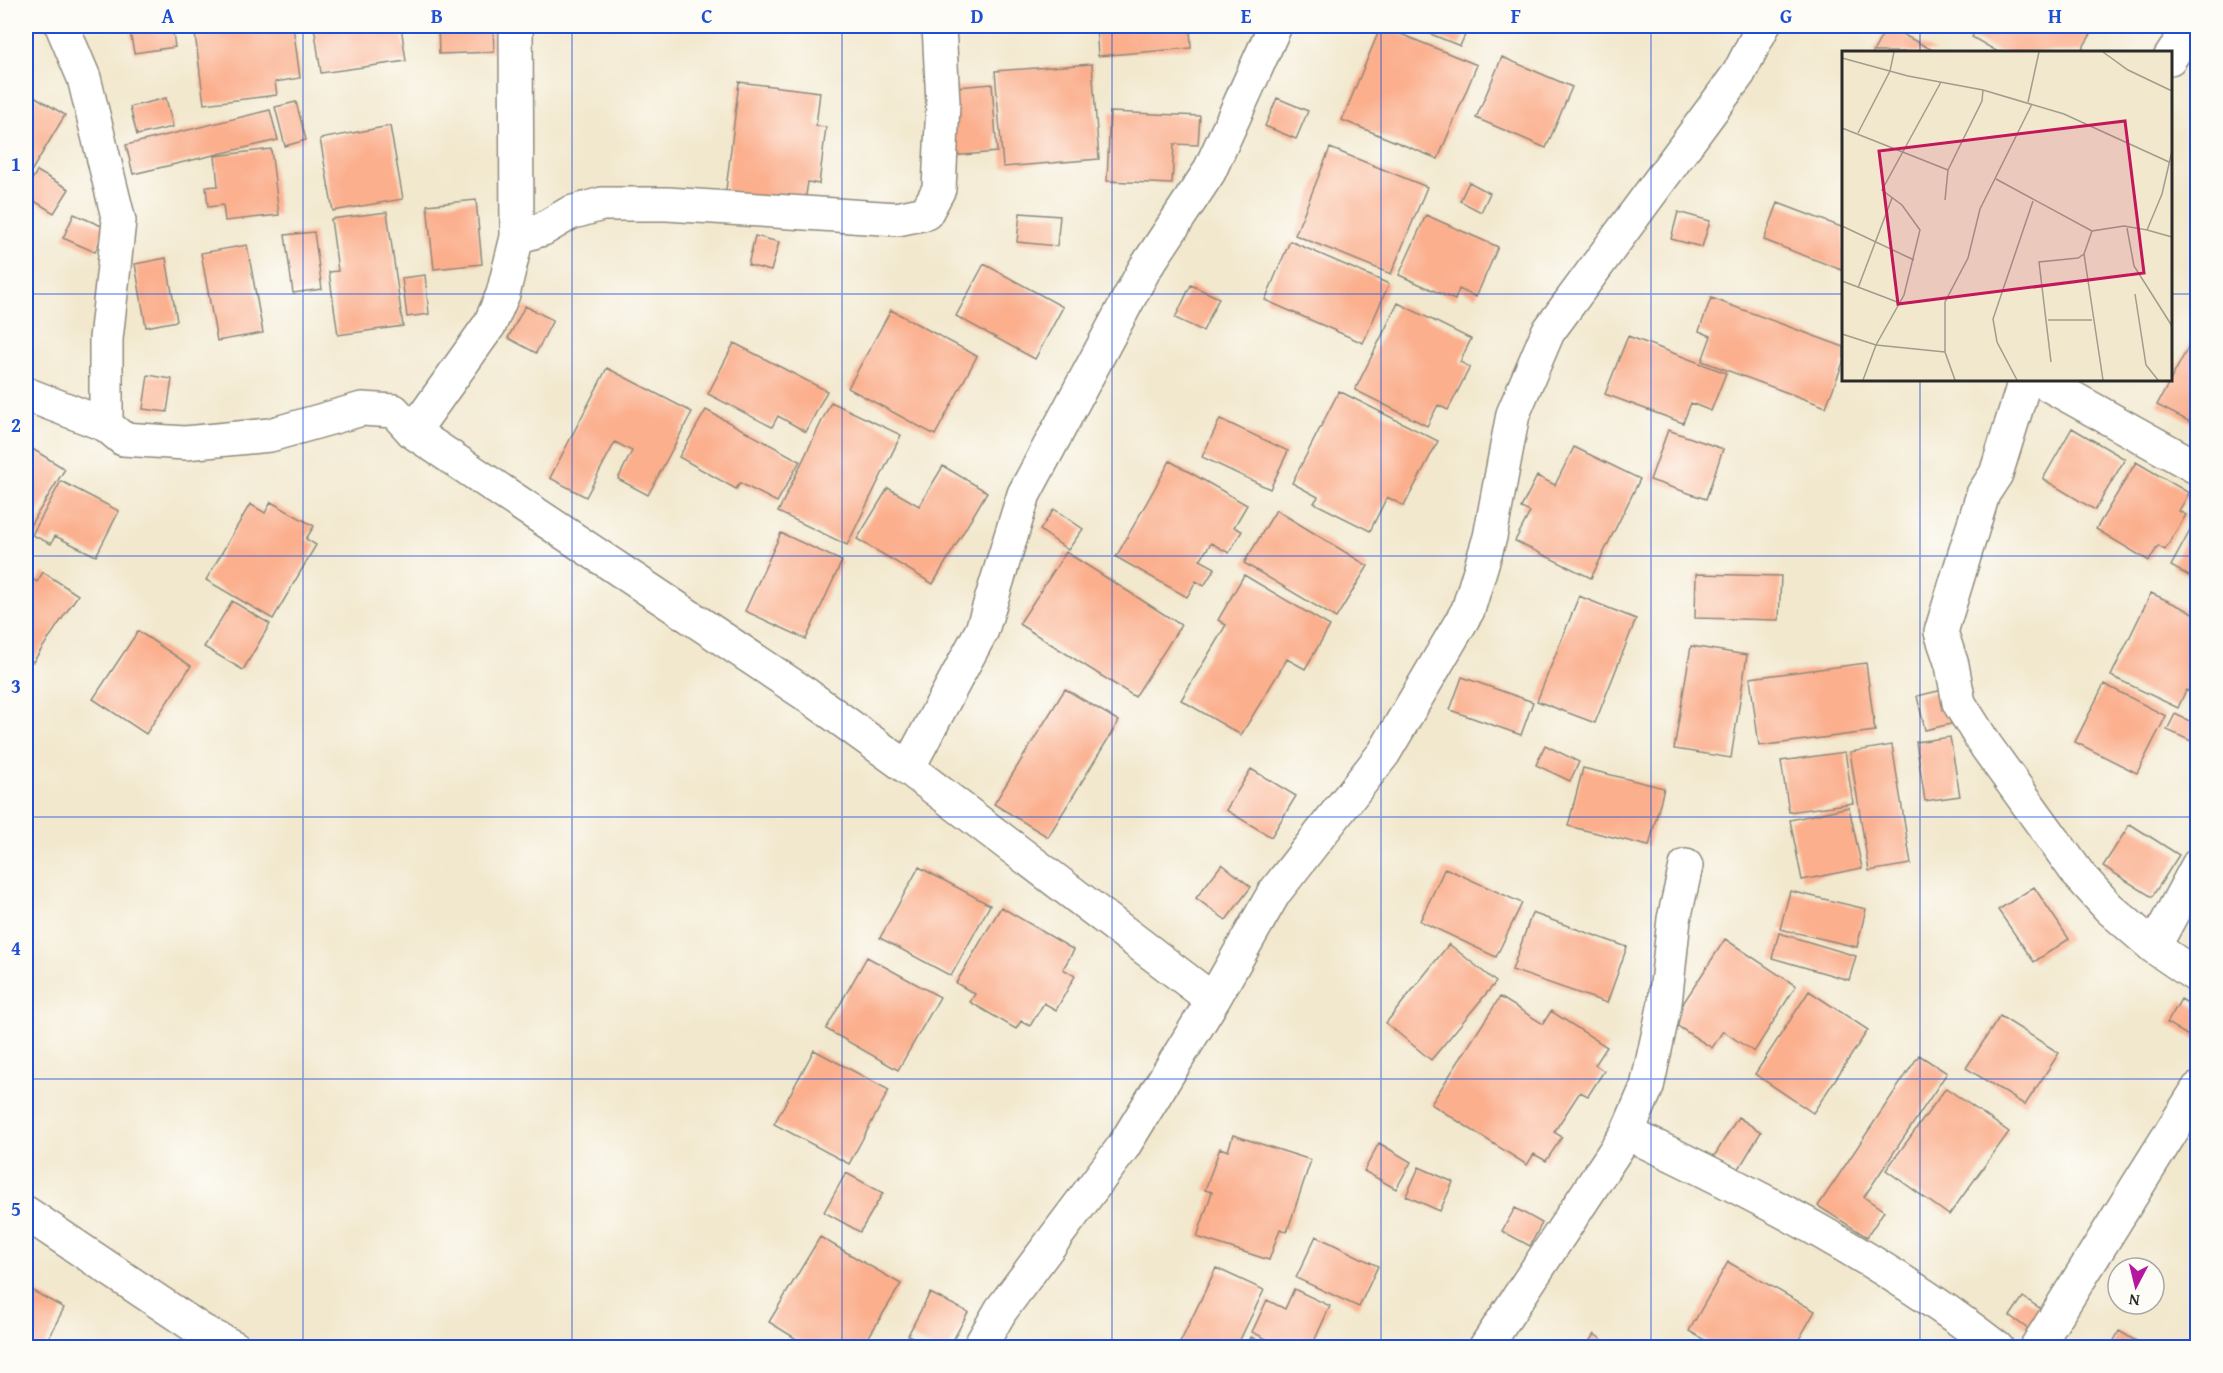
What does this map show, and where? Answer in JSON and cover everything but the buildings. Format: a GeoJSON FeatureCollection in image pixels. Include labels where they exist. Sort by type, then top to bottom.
{"type":"FeatureCollection","features":[{"type":"Feature","properties":{"kind":"street"},"geometry":{"type":"LineString","coordinates":[[62,26],[84,78],[119,221],[106,339],[106,425]]}},
{"type":"Feature","properties":{"kind":"street"},"geometry":{"type":"LineString","coordinates":[[413,432],[489,324],[503,294],[517,237],[516,26]]}},
{"type":"Feature","properties":{"kind":"street"},"geometry":{"type":"LineString","coordinates":[[517,237],[543,229],[570,213],[602,204],[667,204],[897,219],[926,213],[939,189],[943,103],[939,26]]}},
{"type":"Feature","properties":{"kind":"street"},"geometry":{"type":"LineString","coordinates":[[908,768],[982,630],[1024,494],[1144,270],[1209,172],[1275,26]]}},
{"type":"Feature","properties":{"kind":"street"},"geometry":{"type":"LineString","coordinates":[[979,1347],[1001,1310],[1123,1147],[1213,1000],[1274,893],[1384,753],[1468,610],[1490,537],[1513,414],[1548,332],[1739,73],[1763,26]]}},
{"type":"Feature","properties":{"kind":"street"},"geometry":{"type":"LineString","coordinates":[[2172,55],[2191,26]]}},
{"type":"Feature","properties":{"kind":"street"},"geometry":{"type":"LineString","coordinates":[[2025,381],[1996,474],[1983,494],[1941,632],[1952,665],[1959,703],[1986,746],[2079,875],[2109,908],[2154,947],[2198,977]]}},
{"type":"Feature","properties":{"kind":"street"},"geometry":{"type":"LineString","coordinates":[[2042,381],[2198,468]]}},
{"type":"Feature","properties":{"kind":"street"},"geometry":{"type":"LineString","coordinates":[[26,394],[106,425],[123,439],[185,443],[270,435],[362,409],[394,411],[413,432],[807,695],[908,768],[1213,1000]]}},
{"type":"Feature","properties":{"kind":"street"},"geometry":{"type":"LineString","coordinates":[[2154,947],[2198,865]]}},
{"type":"Feature","properties":{"kind":"street"},"geometry":{"type":"LineString","coordinates":[[1485,1347],[1627,1133],[1647,1087],[1665,1003],[1674,919],[1686,866]]}},
{"type":"Feature","properties":{"kind":"street"},"geometry":{"type":"LineString","coordinates":[[2036,1347],[2198,1089]]}},
{"type":"Feature","properties":{"kind":"street"},"geometry":{"type":"LineString","coordinates":[[1627,1133],[1713,1174],[1857,1253],[1941,1304],[1997,1347]]}},
{"type":"Feature","properties":{"kind":"street"},"geometry":{"type":"LineString","coordinates":[[26,1213],[202,1330],[235,1347]]}}]}
